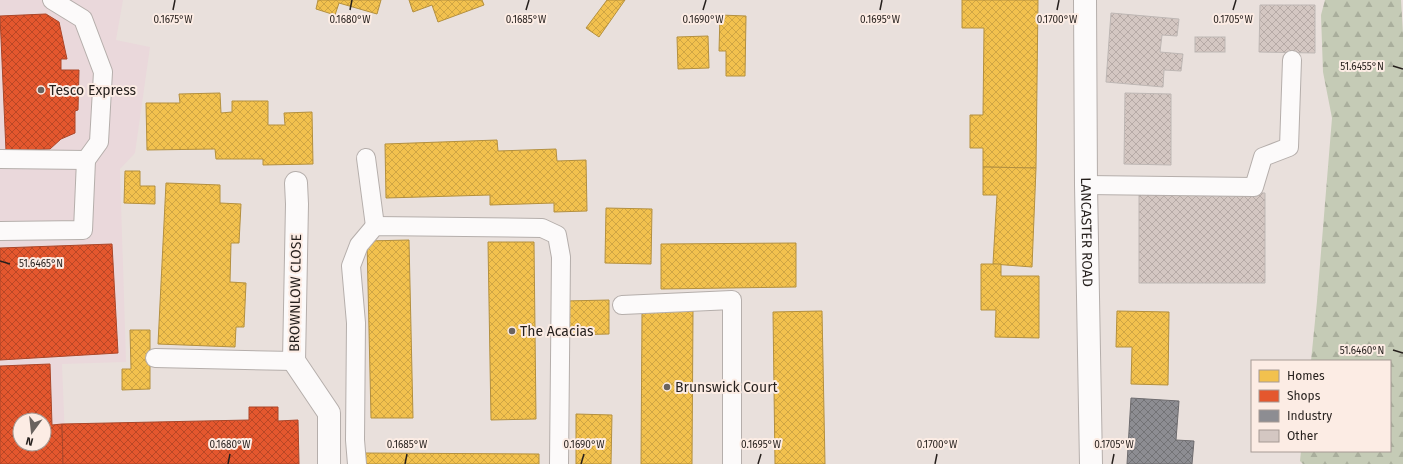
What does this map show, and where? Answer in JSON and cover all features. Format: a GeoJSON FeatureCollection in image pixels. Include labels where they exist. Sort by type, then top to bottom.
{"type":"FeatureCollection","features":[{"type":"Feature","properties":{"kind":"street","name":"LANCASTER ROAD"},"geometry":{"type":"LineString","coordinates":[[1085,0],[1086,185],[1091,464]]}},
{"type":"Feature","properties":{"kind":"street","name":"BROWNLOW CLOSE"},"geometry":{"type":"LineString","coordinates":[[296,183],[297,204],[294,361],[329,413],[329,464]]}},
{"type":"Feature","properties":{"kind":"lane"},"geometry":{"type":"LineString","coordinates":[[0,231],[83,230],[86,160],[99,142],[103,72],[83,19],[52,0]]}},
{"type":"Feature","properties":{"kind":"lane"},"geometry":{"type":"LineString","coordinates":[[1086,185],[1254,187],[1263,157],[1289,147],[1292,60]]}},
{"type":"Feature","properties":{"kind":"lane"},"geometry":{"type":"LineString","coordinates":[[357,464],[355,440],[356,323],[352,266],[359,245],[375,226],[366,158]]}},
{"type":"Feature","properties":{"kind":"lane"},"geometry":{"type":"LineString","coordinates":[[0,159],[86,160]]}},
{"type":"Feature","properties":{"kind":"lane"},"geometry":{"type":"LineString","coordinates":[[375,226],[542,228],[557,235],[561,257],[559,464]]}},
{"type":"Feature","properties":{"kind":"lane"},"geometry":{"type":"LineString","coordinates":[[622,305],[732,300],[732,464]]}},
{"type":"Feature","properties":{"kind":"lane"},"geometry":{"type":"LineString","coordinates":[[155,358],[294,361]]}},
{"type":"Feature","properties":{"kind":"shaded area"},"geometry":{"type":"Polygon","coordinates":[[[0,0],[123,0],[116,40],[150,47],[135,153],[120,169],[126,362],[62,364],[66,464],[0,464],[0,0]]]}},
{"type":"Feature","properties":{"kind":"green space"},"geometry":{"type":"Polygon","coordinates":[[[1325,0],[1401,0],[1403,34],[1403,464],[1303,464],[1300,461],[1301,452],[1391,452],[1391,360],[1311,360],[1332,118],[1323,72],[1321,15],[1325,0]]]}},
{"type":"Feature","properties":{"kind":"building: Homes"},"geometry":{"type":"Polygon","coordinates":[[[318,0],[381,0],[377,14],[339,3],[335,15],[316,9],[318,0]]]}},
{"type":"Feature","properties":{"kind":"building: Homes"},"geometry":{"type":"Polygon","coordinates":[[[409,0],[482,0],[484,5],[438,22],[432,5],[413,12],[409,0]]]}},
{"type":"Feature","properties":{"kind":"building: Homes"},"geometry":{"type":"Polygon","coordinates":[[[607,0],[625,0],[599,37],[586,28],[607,0]]]}},
{"type":"Feature","properties":{"kind":"building: Homes"},"geometry":{"type":"Polygon","coordinates":[[[962,0],[1038,0],[1036,168],[983,167],[983,148],[970,148],[970,115],[983,115],[984,28],[962,28],[962,0]]]}},
{"type":"Feature","properties":{"kind":"building: Homes"},"geometry":{"type":"Polygon","coordinates":[[[720,15],[746,16],[745,76],[726,76],[726,51],[719,51],[720,15]]]}},
{"type":"Feature","properties":{"kind":"building: Homes"},"geometry":{"type":"Polygon","coordinates":[[[708,36],[709,68],[678,69],[677,37],[708,36]]]}},
{"type":"Feature","properties":{"kind":"building: Homes"},"geometry":{"type":"Polygon","coordinates":[[[220,93],[221,113],[232,112],[232,101],[268,101],[268,125],[285,125],[284,113],[312,112],[313,164],[263,165],[263,159],[216,159],[215,149],[147,150],[146,103],[180,103],[179,94],[220,93]]]}},
{"type":"Feature","properties":{"kind":"building: Homes"},"geometry":{"type":"Polygon","coordinates":[[[497,140],[498,151],[556,149],[557,161],[586,160],[587,211],[554,212],[554,203],[490,205],[490,195],[386,198],[385,144],[497,140]]]}},
{"type":"Feature","properties":{"kind":"building: Homes"},"geometry":{"type":"Polygon","coordinates":[[[983,167],[1036,168],[1032,267],[993,264],[997,195],[983,195],[983,167]]]}},
{"type":"Feature","properties":{"kind":"building: Homes"},"geometry":{"type":"Polygon","coordinates":[[[125,171],[140,171],[140,186],[155,186],[155,204],[124,203],[125,171]]]}},
{"type":"Feature","properties":{"kind":"building: Homes"},"geometry":{"type":"Polygon","coordinates":[[[166,183],[220,185],[220,203],[241,204],[239,243],[231,243],[230,282],[246,283],[244,327],[236,327],[235,347],[158,344],[166,183]]]}},
{"type":"Feature","properties":{"kind":"building: Homes"},"geometry":{"type":"Polygon","coordinates":[[[606,208],[652,209],[651,264],[605,263],[606,208]]]}},
{"type":"Feature","properties":{"kind":"building: Homes"},"geometry":{"type":"Polygon","coordinates":[[[409,240],[413,418],[371,418],[367,241],[409,240]]]}},
{"type":"Feature","properties":{"kind":"building: Homes","name":"The Acacias"},"geometry":{"type":"Polygon","coordinates":[[[488,242],[534,242],[536,419],[491,420],[488,242]]]}},
{"type":"Feature","properties":{"kind":"building: Homes"},"geometry":{"type":"Polygon","coordinates":[[[796,243],[796,287],[661,289],[661,244],[796,243]]]}},
{"type":"Feature","properties":{"kind":"building: Homes"},"geometry":{"type":"Polygon","coordinates":[[[981,264],[1001,264],[1001,276],[1039,276],[1039,338],[995,337],[996,310],[981,310],[981,264]]]}},
{"type":"Feature","properties":{"kind":"building: Homes"},"geometry":{"type":"Polygon","coordinates":[[[609,300],[609,334],[565,335],[565,301],[609,300]]]}},
{"type":"Feature","properties":{"kind":"building: Homes","name":"Brunswick Court"},"geometry":{"type":"Polygon","coordinates":[[[642,311],[693,311],[692,464],[641,464],[642,311]]]}},
{"type":"Feature","properties":{"kind":"building: Homes","name":"Brunswick Court"},"geometry":{"type":"Polygon","coordinates":[[[822,311],[825,464],[775,464],[773,312],[822,311]]]}},
{"type":"Feature","properties":{"kind":"building: Homes"},"geometry":{"type":"Polygon","coordinates":[[[1117,311],[1169,312],[1168,385],[1131,384],[1132,347],[1116,347],[1117,311]]]}},
{"type":"Feature","properties":{"kind":"building: Homes"},"geometry":{"type":"Polygon","coordinates":[[[130,330],[150,330],[150,389],[122,390],[122,369],[131,369],[130,330]]]}},
{"type":"Feature","properties":{"kind":"building: Homes"},"geometry":{"type":"Polygon","coordinates":[[[576,414],[612,415],[611,464],[576,464],[576,414]]]}},
{"type":"Feature","properties":{"kind":"building: Homes"},"geometry":{"type":"Polygon","coordinates":[[[364,453],[539,454],[539,464],[364,464],[364,453]]]}},
{"type":"Feature","properties":{"kind":"building: Shops","name":"Tesco Express"},"geometry":{"type":"Polygon","coordinates":[[[46,14],[59,22],[67,59],[61,59],[61,70],[79,70],[78,110],[75,111],[75,133],[61,139],[50,149],[6,151],[0,16],[46,14]]]}},
{"type":"Feature","properties":{"kind":"building: Shops"},"geometry":{"type":"Polygon","coordinates":[[[112,244],[118,353],[0,360],[0,248],[112,244]]]}},
{"type":"Feature","properties":{"kind":"building: Shops"},"geometry":{"type":"Polygon","coordinates":[[[50,364],[52,412],[12,412],[12,452],[52,452],[52,425],[62,424],[63,464],[0,464],[0,366],[50,364]]]}},
{"type":"Feature","properties":{"kind":"building: Shops"},"geometry":{"type":"Polygon","coordinates":[[[249,407],[278,407],[278,421],[298,420],[299,464],[63,464],[62,424],[249,420],[249,407]]]}},
{"type":"Feature","properties":{"kind":"building: Industry"},"geometry":{"type":"Polygon","coordinates":[[[1131,398],[1179,401],[1176,440],[1194,441],[1192,464],[1127,464],[1131,398]]]}},
{"type":"Feature","properties":{"kind":"building: Other"},"geometry":{"type":"Polygon","coordinates":[[[1260,5],[1315,5],[1315,53],[1259,52],[1260,5]]]}},
{"type":"Feature","properties":{"kind":"building: Other"},"geometry":{"type":"Polygon","coordinates":[[[1111,13],[1179,19],[1177,36],[1162,35],[1160,52],[1183,54],[1181,71],[1164,70],[1163,87],[1106,82],[1111,13]]]}},
{"type":"Feature","properties":{"kind":"building: Other"},"geometry":{"type":"Polygon","coordinates":[[[1195,37],[1225,37],[1225,52],[1195,52],[1195,37]]]}},
{"type":"Feature","properties":{"kind":"building: Other"},"geometry":{"type":"Polygon","coordinates":[[[1125,93],[1171,94],[1171,165],[1124,164],[1125,93]]]}},
{"type":"Feature","properties":{"kind":"building: Other"},"geometry":{"type":"Polygon","coordinates":[[[1139,192],[1265,193],[1265,283],[1139,283],[1139,192]]]}},
{"type":"Feature","properties":{"kind":"place","name":"Tesco Express"},"geometry":{"type":"Point","coordinates":[41,90]}},
{"type":"Feature","properties":{"kind":"place","name":"The Acacias"},"geometry":{"type":"Point","coordinates":[512,331]}},
{"type":"Feature","properties":{"kind":"place","name":"Brunswick Court"},"geometry":{"type":"Point","coordinates":[667,387]}}]}
